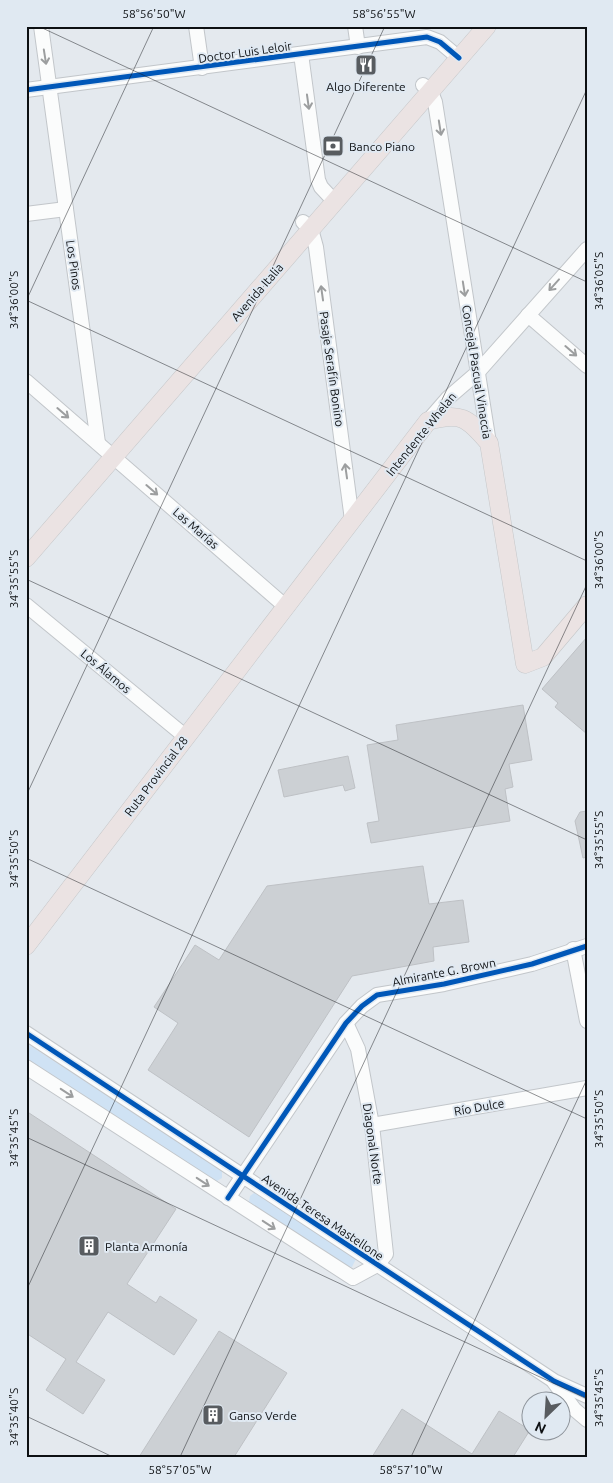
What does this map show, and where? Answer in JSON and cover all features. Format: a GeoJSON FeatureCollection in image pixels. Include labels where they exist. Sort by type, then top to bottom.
{"type":"FeatureCollection","features":[{"type":"Feature","properties":{"kind":"main road","name":"Avenida Italia"},"geometry":{"type":"LineString","coordinates":[[455,54],[471,26]]}},
{"type":"Feature","properties":{"kind":"main road","name":"Avenida Italia"},"geometry":{"type":"LineString","coordinates":[[26,542],[307,226],[455,54],[487,26]]}},
{"type":"Feature","properties":{"kind":"main road"},"geometry":{"type":"LineString","coordinates":[[428,421],[449,416],[459,417],[468,421],[489,442]]}},
{"type":"Feature","properties":{"kind":"main road","name":"Intendente Whelan"},"geometry":{"type":"LineString","coordinates":[[285,606],[428,421]]}},
{"type":"Feature","properties":{"kind":"main road","name":"Concejal Pascual Vinaccia"},"geometry":{"type":"LineString","coordinates":[[489,442],[526,664],[542,657],[587,605]]}},
{"type":"Feature","properties":{"kind":"main road","name":"Avenida Italia"},"geometry":{"type":"LineString","coordinates":[[26,558],[107,450]]}},
{"type":"Feature","properties":{"kind":"main road","name":"Ruta Provincial 28"},"geometry":{"type":"LineString","coordinates":[[26,946],[285,606]]}},
{"type":"Feature","properties":{"kind":"street","name":"Los Pinos"},"geometry":{"type":"LineString","coordinates":[[41,26],[66,209],[107,450]]}},
{"type":"Feature","properties":{"kind":"street"},"geometry":{"type":"LineString","coordinates":[[196,26],[202,68]]}},
{"type":"Feature","properties":{"kind":"street"},"geometry":{"type":"LineString","coordinates":[[355,26],[358,47]]}},
{"type":"Feature","properties":{"kind":"street","name":"Doctor Luis Leloir"},"geometry":{"type":"LineString","coordinates":[[26,90],[358,47],[427,32],[455,54]]}},
{"type":"Feature","properties":{"kind":"street"},"geometry":{"type":"LineString","coordinates":[[302,54],[318,180],[331,198]]}},
{"type":"Feature","properties":{"kind":"street","name":"Concejal Pascual Vinaccia"},"geometry":{"type":"LineString","coordinates":[[427,88],[437,110],[489,442]]}},
{"type":"Feature","properties":{"kind":"street"},"geometry":{"type":"LineString","coordinates":[[26,214],[66,209]]}},
{"type":"Feature","properties":{"kind":"street","name":"Pasaje Serafín Bonino"},"geometry":{"type":"LineString","coordinates":[[307,226],[316,247],[352,520]]}},
{"type":"Feature","properties":{"kind":"street","name":"Intendente Whelan"},"geometry":{"type":"LineString","coordinates":[[428,421],[448,398],[477,373],[587,249]]}},
{"type":"Feature","properties":{"kind":"street"},"geometry":{"type":"LineString","coordinates":[[528,314],[587,366]]}},
{"type":"Feature","properties":{"kind":"street","name":"Las Marías"},"geometry":{"type":"LineString","coordinates":[[26,381],[285,606]]}},
{"type":"Feature","properties":{"kind":"street","name":"Los Álamos"},"geometry":{"type":"LineString","coordinates":[[26,605],[186,736]]}},
{"type":"Feature","properties":{"kind":"street","name":"Almirante G. Brown"},"geometry":{"type":"LineString","coordinates":[[228,1198],[346,1023],[362,1006],[378,995],[444,984],[532,964],[573,949],[587,946]]}},
{"type":"Feature","properties":{"kind":"street"},"geometry":{"type":"LineString","coordinates":[[573,949],[587,1021]]}},
{"type":"Feature","properties":{"kind":"street","name":"Diagonal Norte"},"geometry":{"type":"LineString","coordinates":[[346,1023],[358,1049],[372,1125],[386,1242],[386,1254],[378,1265]]}},
{"type":"Feature","properties":{"kind":"street","name":"Avenida Teresa Mastellone"},"geometry":{"type":"LineString","coordinates":[[26,1033],[554,1381],[587,1396]]}},
{"type":"Feature","properties":{"kind":"street","name":"Avenida Teresa Mastellone"},"geometry":{"type":"LineString","coordinates":[[26,1067],[347,1276],[353,1278],[378,1265]]}},
{"type":"Feature","properties":{"kind":"street","name":"Río Dulce"},"geometry":{"type":"LineString","coordinates":[[372,1125],[587,1088]]}},
{"type":"Feature","properties":{"kind":"street","name":"Avenida Teresa Mastellone"},"geometry":{"type":"LineString","coordinates":[[554,1381],[574,1409],[587,1420]]}},
{"type":"Feature","properties":{"kind":"shaded area"},"geometry":{"type":"Polygon","coordinates":[[[26,1043],[222,1170],[222,1178],[215,1182],[209,1180],[26,1060],[26,1043]]]}},
{"type":"Feature","properties":{"kind":"shaded area"},"geometry":{"type":"Polygon","coordinates":[[[254,1193],[260,1194],[356,1259],[352,1267],[346,1266],[252,1206],[249,1202],[250,1196],[254,1193]]]}},
{"type":"Feature","properties":{"kind":"building"},"geometry":{"type":"Polygon","coordinates":[[[587,637],[587,734],[555,707],[558,703],[542,689],[587,637]]]}},
{"type":"Feature","properties":{"kind":"building"},"geometry":{"type":"Polygon","coordinates":[[[523,705],[532,760],[509,764],[513,787],[505,789],[510,821],[371,843],[367,823],[379,821],[367,745],[398,740],[396,725],[523,705]]]}},
{"type":"Feature","properties":{"kind":"building"},"geometry":{"type":"Polygon","coordinates":[[[348,756],[355,788],[345,791],[343,785],[284,797],[278,770],[348,756]]]}},
{"type":"Feature","properties":{"kind":"building"},"geometry":{"type":"Polygon","coordinates":[[[587,811],[587,857],[583,858],[575,821],[580,812],[587,811]]]}},
{"type":"Feature","properties":{"kind":"building"},"geometry":{"type":"Polygon","coordinates":[[[423,866],[429,904],[463,900],[469,942],[433,947],[434,961],[352,976],[249,1137],[148,1070],[178,1023],[154,1007],[195,945],[219,960],[267,886],[423,866]]]}},
{"type":"Feature","properties":{"kind":"building","name":"Planta Armonía"},"geometry":{"type":"Polygon","coordinates":[[[26,1111],[176,1209],[127,1284],[156,1303],[160,1296],[197,1320],[174,1355],[108,1312],[76,1362],[105,1380],[83,1414],[46,1390],[66,1359],[26,1333],[26,1111]]]}},
{"type":"Feature","properties":{"kind":"building","name":"Ganso Verde"},"geometry":{"type":"Polygon","coordinates":[[[219,1331],[287,1373],[234,1457],[139,1457],[219,1331]]]}},
{"type":"Feature","properties":{"kind":"building"},"geometry":{"type":"Polygon","coordinates":[[[402,1409],[472,1454],[499,1411],[520,1424],[520,1440],[524,1440],[513,1457],[372,1457],[402,1409]]]}},
{"type":"Feature","properties":{"kind":"cycle path"},"geometry":{"type":"LineString","coordinates":[[26,90],[427,37],[440,42],[459,58]]}},
{"type":"Feature","properties":{"kind":"cycle path"},"geometry":{"type":"LineString","coordinates":[[228,1198],[346,1023],[362,1006],[377,995],[444,984],[532,964],[587,946]]}},
{"type":"Feature","properties":{"kind":"cycle path"},"geometry":{"type":"LineString","coordinates":[[26,1033],[554,1381],[587,1396]]}},
{"type":"Feature","properties":{"kind":"place","name":"Algo Diferente"},"geometry":{"type":"Point","coordinates":[366,65]}},
{"type":"Feature","properties":{"kind":"place","name":"Banco Piano"},"geometry":{"type":"Point","coordinates":[333,146]}},
{"type":"Feature","properties":{"kind":"place","name":"Planta Armonía"},"geometry":{"type":"Point","coordinates":[89,1246]}},
{"type":"Feature","properties":{"kind":"place","name":"Ganso Verde"},"geometry":{"type":"Point","coordinates":[213,1415]}}]}
